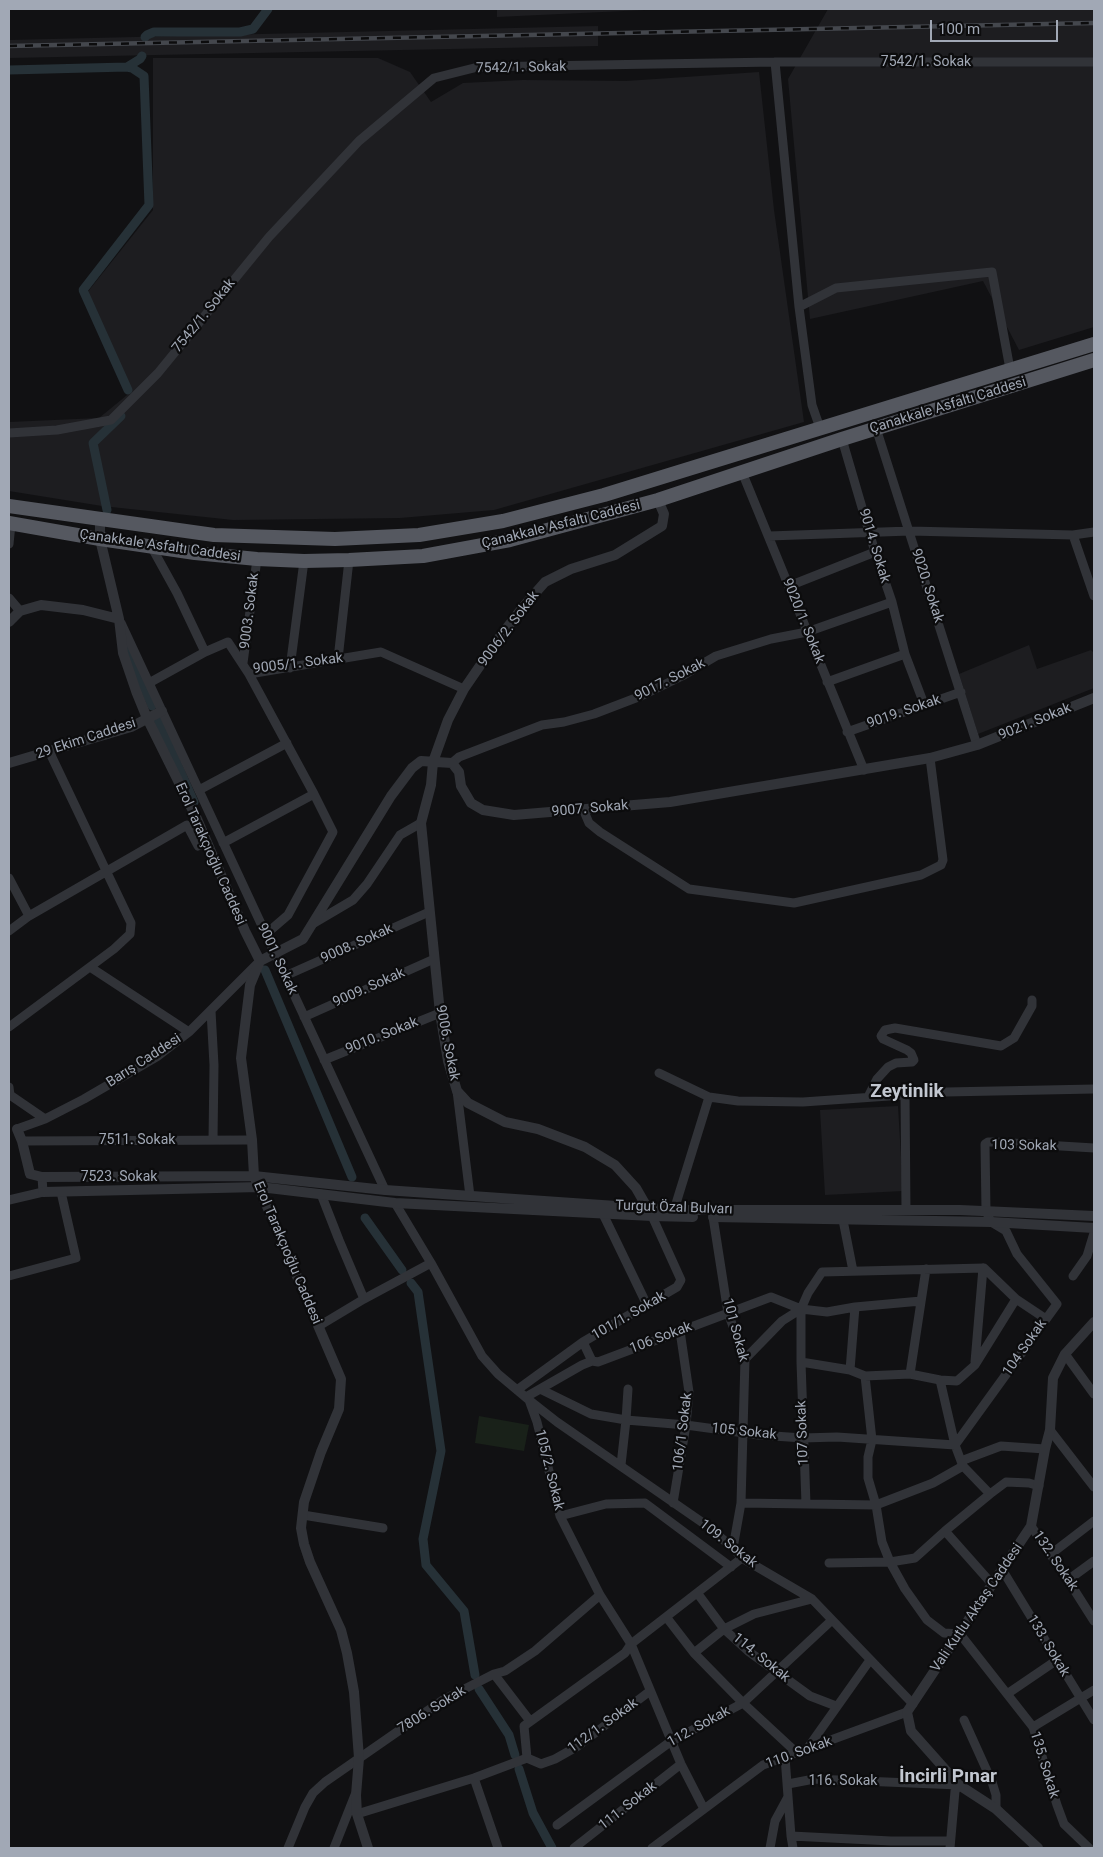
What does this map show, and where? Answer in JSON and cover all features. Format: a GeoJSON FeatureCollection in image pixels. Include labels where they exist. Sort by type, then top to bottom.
{"type":"FeatureCollection","features":[{"type":"Feature","properties":{"kind":"highway","name":"Çanakkale Asfaltı Caddesi"},"geometry":{"type":"LineString","coordinates":[[9,506],[214,535],[335,539],[419,535],[503,521],[604,495],[1094,344]]}},
{"type":"Feature","properties":{"kind":"highway","name":"Çanakkale Asfaltı Caddesi"},"geometry":{"type":"LineString","coordinates":[[10,524],[100,539],[257,559],[304,561],[423,556],[510,540],[658,500],[876,428],[1094,360]]}},
{"type":"Feature","properties":{"kind":"street","name":"7542/1. Sokak"},"geometry":{"type":"LineString","coordinates":[[9,433],[57,430],[111,420],[158,373],[269,237],[359,141],[434,78],[478,67],[775,62],[1094,62]]}},
{"type":"Feature","properties":{"kind":"street"},"geometry":{"type":"LineString","coordinates":[[775,62],[798,306],[812,405],[820,428]]}},
{"type":"Feature","properties":{"kind":"street"},"geometry":{"type":"LineString","coordinates":[[798,306],[836,288],[992,272],[1010,369]]}},
{"type":"Feature","properties":{"kind":"street","name":"9020. Sokak"},"geometry":{"type":"LineString","coordinates":[[876,428],[910,530],[976,745]]}},
{"type":"Feature","properties":{"kind":"street","name":"9014. Sokak"},"geometry":{"type":"LineString","coordinates":[[842,439],[875,552],[892,602],[905,654],[924,704]]}},
{"type":"Feature","properties":{"kind":"street","name":"9020/1. Sokak"},"geometry":{"type":"LineString","coordinates":[[742,472],[864,770]]}},
{"type":"Feature","properties":{"kind":"street","name":"9006/2. Sokak"},"geometry":{"type":"LineString","coordinates":[[421,823],[431,785],[433,762],[448,720],[464,689],[499,638],[522,607],[545,582],[571,569],[615,555],[662,526],[664,514],[658,500]]}},
{"type":"Feature","properties":{"kind":"street","name":"Erol Tarakçıoğlu Caddesi"},"geometry":{"type":"LineString","coordinates":[[100,520],[100,539],[119,618],[124,653],[136,691],[147,718],[207,842],[260,961],[250,985],[241,1058],[252,1140],[254,1176],[341,1379],[339,1409],[318,1460],[304,1502],[301,1528],[310,1562],[342,1630],[347,1653],[354,1692],[359,1758],[356,1795],[358,1814],[368,1848]]}},
{"type":"Feature","properties":{"kind":"street"},"geometry":{"type":"LineString","coordinates":[[9,544],[10,524]]}},
{"type":"Feature","properties":{"kind":"street"},"geometry":{"type":"LineString","coordinates":[[769,536],[910,530],[1073,535],[1094,532]]}},
{"type":"Feature","properties":{"kind":"street"},"geometry":{"type":"LineString","coordinates":[[1073,535],[1094,596]]}},
{"type":"Feature","properties":{"kind":"street"},"geometry":{"type":"LineString","coordinates":[[151,546],[205,652]]}},
{"type":"Feature","properties":{"kind":"street"},"geometry":{"type":"LineString","coordinates":[[788,586],[875,552]]}},
{"type":"Feature","properties":{"kind":"street","name":"9003. Sokak"},"geometry":{"type":"LineString","coordinates":[[243,663],[257,559]]}},
{"type":"Feature","properties":{"kind":"street"},"geometry":{"type":"LineString","coordinates":[[338,659],[350,560]]}},
{"type":"Feature","properties":{"kind":"street"},"geometry":{"type":"LineString","coordinates":[[290,668],[304,561]]}},
{"type":"Feature","properties":{"kind":"street"},"geometry":{"type":"LineString","coordinates":[[9,598],[20,611]]}},
{"type":"Feature","properties":{"kind":"street","name":"9017. Sokak"},"geometry":{"type":"LineString","coordinates":[[452,763],[459,757],[542,725],[564,722],[594,714],[642,696],[716,656],[771,639],[807,632],[892,602]]}},
{"type":"Feature","properties":{"kind":"street"},"geometry":{"type":"LineString","coordinates":[[9,609],[20,611],[40,605],[83,610],[119,618]]}},
{"type":"Feature","properties":{"kind":"street"},"geometry":{"type":"LineString","coordinates":[[9,622],[20,611]]}},
{"type":"Feature","properties":{"kind":"street","name":"9001. Sokak"},"geometry":{"type":"LineString","coordinates":[[119,618],[385,1190]]}},
{"type":"Feature","properties":{"kind":"street","name":"9005/1. Sokak"},"geometry":{"type":"LineString","coordinates":[[149,683],[205,652],[228,642],[249,674],[381,652],[464,689]]}},
{"type":"Feature","properties":{"kind":"street"},"geometry":{"type":"LineString","coordinates":[[827,682],[905,654]]}},
{"type":"Feature","properties":{"kind":"street"},"geometry":{"type":"LineString","coordinates":[[249,674],[333,832],[288,915],[266,934]]}},
{"type":"Feature","properties":{"kind":"street","name":"9019. Sokak"},"geometry":{"type":"LineString","coordinates":[[847,732],[961,692]]}},
{"type":"Feature","properties":{"kind":"street","name":"9021. Sokak"},"geometry":{"type":"LineString","coordinates":[[976,745],[1094,698]]}},
{"type":"Feature","properties":{"kind":"street","name":"29 Ekim Caddesi"},"geometry":{"type":"LineString","coordinates":[[9,763],[131,727],[162,711]]}},
{"type":"Feature","properties":{"kind":"street"},"geometry":{"type":"LineString","coordinates":[[199,790],[287,743]]}},
{"type":"Feature","properties":{"kind":"street","name":"9007. Sokak"},"geometry":{"type":"LineString","coordinates":[[452,763],[459,772],[461,786],[471,803],[483,810],[514,815],[670,802],[930,758],[976,745]]}},
{"type":"Feature","properties":{"kind":"street"},"geometry":{"type":"LineString","coordinates":[[9,1027],[90,967],[130,934],[131,923],[49,751]]}},
{"type":"Feature","properties":{"kind":"street"},"geometry":{"type":"LineString","coordinates":[[583,809],[590,823],[600,832],[689,889],[794,903],[921,875],[941,865],[943,860],[930,758]]}},
{"type":"Feature","properties":{"kind":"street"},"geometry":{"type":"LineString","coordinates":[[260,961],[303,939],[391,796],[412,768],[421,761],[452,763]]}},
{"type":"Feature","properties":{"kind":"street"},"geometry":{"type":"LineString","coordinates":[[224,843],[314,794]]}},
{"type":"Feature","properties":{"kind":"street"},"geometry":{"type":"LineString","coordinates":[[314,923],[353,900],[367,884],[400,835],[421,823]]}},
{"type":"Feature","properties":{"kind":"street","name":"9006. Sokak"},"geometry":{"type":"LineString","coordinates":[[421,823],[440,1013],[448,1061],[457,1091],[468,1103],[505,1122],[538,1129],[586,1147],[615,1165],[636,1188],[650,1212]]}},
{"type":"Feature","properties":{"kind":"street"},"geometry":{"type":"LineString","coordinates":[[9,931],[30,916],[187,825],[198,846],[207,842]]}},
{"type":"Feature","properties":{"kind":"street"},"geometry":{"type":"LineString","coordinates":[[9,878],[30,916]]}},
{"type":"Feature","properties":{"kind":"street","name":"9008. Sokak"},"geometry":{"type":"LineString","coordinates":[[285,976],[429,912]]}},
{"type":"Feature","properties":{"kind":"street","name":"9009. Sokak"},"geometry":{"type":"LineString","coordinates":[[304,1017],[434,960]]}},
{"type":"Feature","properties":{"kind":"street","name":"Barış Caddesi"},"geometry":{"type":"LineString","coordinates":[[12,1128],[46,1119],[158,1056],[189,1032],[260,961]]}},
{"type":"Feature","properties":{"kind":"street"},"geometry":{"type":"LineString","coordinates":[[90,967],[189,1032]]}},
{"type":"Feature","properties":{"kind":"street"},"geometry":{"type":"LineString","coordinates":[[868,1097],[877,1079],[888,1067],[896,1063],[912,1062],[914,1060],[911,1053],[907,1050],[881,1036],[885,1030],[895,1028],[1001,1046],[1014,1038],[1032,1006],[1032,1000]]}},
{"type":"Feature","properties":{"kind":"street"},"geometry":{"type":"LineString","coordinates":[[211,1011],[214,1065],[213,1140]]}},
{"type":"Feature","properties":{"kind":"street","name":"9010. Sokak"},"geometry":{"type":"LineString","coordinates":[[324,1060],[440,1013]]}},
{"type":"Feature","properties":{"kind":"street"},"geometry":{"type":"LineString","coordinates":[[659,1073],[709,1097],[738,1101],[803,1102],[946,1092],[1094,1089]]}},
{"type":"Feature","properties":{"kind":"street"},"geometry":{"type":"LineString","coordinates":[[9,1087],[10,1095],[46,1119]]}},
{"type":"Feature","properties":{"kind":"street"},"geometry":{"type":"LineString","coordinates":[[457,1091],[470,1196]]}},
{"type":"Feature","properties":{"kind":"street"},"geometry":{"type":"LineString","coordinates":[[905,1095],[906,1210]]}},
{"type":"Feature","properties":{"kind":"street"},"geometry":{"type":"LineString","coordinates":[[674,1210],[709,1097]]}},
{"type":"Feature","properties":{"kind":"street"},"geometry":{"type":"LineString","coordinates":[[9,1200],[44,1192],[42,1177],[30,1174],[22,1141],[12,1128]]}},
{"type":"Feature","properties":{"kind":"street","name":"7511. Sokak"},"geometry":{"type":"LineString","coordinates":[[22,1141],[252,1140]]}},
{"type":"Feature","properties":{"kind":"street","name":"103 Sokak"},"geometry":{"type":"LineString","coordinates":[[1017,1254],[1006,1231],[992,1222],[986,1211],[986,1144],[988,1142],[1094,1148]]}},
{"type":"Feature","properties":{"kind":"street","name":"Turgut Özal Bulvarı"},"geometry":{"type":"LineString","coordinates":[[254,1176],[385,1190],[713,1217],[842,1215],[906,1210],[986,1211],[1094,1216]]}},
{"type":"Feature","properties":{"kind":"street","name":"7523. Sokak"},"geometry":{"type":"LineString","coordinates":[[42,1177],[254,1176]]}},
{"type":"Feature","properties":{"kind":"street","name":"Turgut Özal Bulvarı"},"geometry":{"type":"LineString","coordinates":[[44,1192],[260,1187],[395,1202],[603,1214],[674,1210],[842,1215],[1094,1228]]}},
{"type":"Feature","properties":{"kind":"street"},"geometry":{"type":"LineString","coordinates":[[385,1190],[395,1202],[431,1263],[482,1356],[498,1374],[528,1399]]}},
{"type":"Feature","properties":{"kind":"street"},"geometry":{"type":"LineString","coordinates":[[9,1276],[76,1258],[61,1192]]}},
{"type":"Feature","properties":{"kind":"street"},"geometry":{"type":"LineString","coordinates":[[321,1194],[338,1240],[364,1299]]}},
{"type":"Feature","properties":{"kind":"street","name":"101/1. Sokak"},"geometry":{"type":"LineString","coordinates":[[517,1390],[583,1342],[677,1287],[681,1280],[650,1212]]}},
{"type":"Feature","properties":{"kind":"street"},"geometry":{"type":"LineString","coordinates":[[603,1214],[647,1305]]}},
{"type":"Feature","properties":{"kind":"street"},"geometry":{"type":"LineString","coordinates":[[842,1215],[853,1270]]}},
{"type":"Feature","properties":{"kind":"street","name":"101 Sokak"},"geometry":{"type":"LineString","coordinates":[[713,1217],[728,1313],[745,1359],[741,1503],[733,1548]]}},
{"type":"Feature","properties":{"kind":"street"},"geometry":{"type":"LineString","coordinates":[[1073,1276],[1086,1256],[1094,1233]]}},
{"type":"Feature","properties":{"kind":"street","name":"104 Sokak"},"geometry":{"type":"LineString","coordinates":[[955,1445],[989,1401],[1058,1304],[1017,1254]]}},
{"type":"Feature","properties":{"kind":"street"},"geometry":{"type":"LineString","coordinates":[[319,1326],[431,1263]]}},
{"type":"Feature","properties":{"kind":"street"},"geometry":{"type":"LineString","coordinates":[[745,1359],[782,1321],[801,1309],[808,1293],[822,1272],[983,1268],[1016,1299],[1046,1319]]}},
{"type":"Feature","properties":{"kind":"street"},"geometry":{"type":"LineString","coordinates":[[974,1365],[983,1268]]}},
{"type":"Feature","properties":{"kind":"street"},"geometry":{"type":"LineString","coordinates":[[910,1374],[926,1269]]}},
{"type":"Feature","properties":{"kind":"street","name":"106 Sokak"},"geometry":{"type":"LineString","coordinates":[[528,1399],[540,1388],[592,1361],[598,1362],[771,1297],[801,1309],[827,1312],[855,1307],[921,1301]]}},
{"type":"Feature","properties":{"kind":"street"},"geometry":{"type":"LineString","coordinates":[[801,1362],[850,1370],[865,1376],[910,1374],[940,1380],[958,1380],[974,1365],[1016,1299]]}},
{"type":"Feature","properties":{"kind":"street"},"geometry":{"type":"LineString","coordinates":[[850,1370],[855,1307]]}},
{"type":"Feature","properties":{"kind":"street","name":"107 Sokak"},"geometry":{"type":"LineString","coordinates":[[801,1309],[806,1504]]}},
{"type":"Feature","properties":{"kind":"street","name":"Vali Kutlu Aktaş Caddesi"},"geometry":{"type":"LineString","coordinates":[[910,1708],[992,1584],[1003,1571],[1031,1526],[1050,1430],[1053,1378],[1066,1354],[1094,1322]]}},
{"type":"Feature","properties":{"kind":"street","name":"106/1 Sokak"},"geometry":{"type":"LineString","coordinates":[[673,1503],[686,1425],[689,1392],[680,1331]]}},
{"type":"Feature","properties":{"kind":"street"},"geometry":{"type":"LineString","coordinates":[[583,1342],[592,1361]]}},
{"type":"Feature","properties":{"kind":"street"},"geometry":{"type":"LineString","coordinates":[[1066,1354],[1094,1394]]}},
{"type":"Feature","properties":{"kind":"street"},"geometry":{"type":"LineString","coordinates":[[865,1376],[872,1440],[868,1458],[868,1478],[876,1505],[882,1542],[890,1562],[905,1589],[927,1620],[944,1633],[960,1634]]}},
{"type":"Feature","properties":{"kind":"street"},"geometry":{"type":"LineString","coordinates":[[940,1380],[955,1445],[962,1464],[990,1494]]}},
{"type":"Feature","properties":{"kind":"street","name":"105 Sokak"},"geometry":{"type":"LineString","coordinates":[[540,1388],[591,1414],[626,1420],[803,1438],[837,1437],[955,1445]]}},
{"type":"Feature","properties":{"kind":"street"},"geometry":{"type":"LineString","coordinates":[[621,1465],[628,1389]]}},
{"type":"Feature","properties":{"kind":"street","name":"109. Sokak"},"geometry":{"type":"LineString","coordinates":[[528,1399],[557,1422],[706,1525],[742,1558],[812,1599],[870,1660],[910,1708]]}},
{"type":"Feature","properties":{"kind":"street","name":"105/2. Sokak"},"geometry":{"type":"LineString","coordinates":[[528,1399],[537,1422],[560,1516],[600,1595],[631,1644],[682,1764],[704,1809]]}},
{"type":"Feature","properties":{"kind":"street"},"geometry":{"type":"LineString","coordinates":[[1050,1430],[1094,1487]]}},
{"type":"Feature","properties":{"kind":"street"},"geometry":{"type":"LineString","coordinates":[[741,1503],[876,1505],[933,1483],[962,1464],[1001,1446],[1045,1449]]}},
{"type":"Feature","properties":{"kind":"street"},"geometry":{"type":"LineString","coordinates":[[829,1562],[890,1562],[914,1558],[1006,1482],[1030,1483],[1039,1486]]}},
{"type":"Feature","properties":{"kind":"street"},"geometry":{"type":"LineString","coordinates":[[560,1516],[606,1504],[645,1503],[731,1567]]}},
{"type":"Feature","properties":{"kind":"street"},"geometry":{"type":"LineString","coordinates":[[303,1516],[384,1528]]}},
{"type":"Feature","properties":{"kind":"street"},"geometry":{"type":"LineString","coordinates":[[1051,1554],[1094,1521]]}},
{"type":"Feature","properties":{"kind":"street","name":"132. Sokak"},"geometry":{"type":"LineString","coordinates":[[1031,1526],[1094,1621]]}},
{"type":"Feature","properties":{"kind":"street"},"geometry":{"type":"LineString","coordinates":[[945,1532],[992,1584]]}},
{"type":"Feature","properties":{"kind":"street"},"geometry":{"type":"LineString","coordinates":[[358,1814],[474,1778],[527,1758],[524,1726],[625,1653],[631,1644],[698,1594],[742,1558]]}},
{"type":"Feature","properties":{"kind":"street"},"geometry":{"type":"LineString","coordinates":[[1068,1580],[1094,1561]]}},
{"type":"Feature","properties":{"kind":"street","name":"133. Sokak"},"geometry":{"type":"LineString","coordinates":[[1003,1571],[1094,1720]]}},
{"type":"Feature","properties":{"kind":"street","name":"114. Sokak"},"geometry":{"type":"LineString","coordinates":[[698,1594],[724,1629],[748,1651],[810,1696],[836,1706]]}},
{"type":"Feature","properties":{"kind":"street","name":"7806. Sokak"},"geometry":{"type":"LineString","coordinates":[[288,1848],[305,1807],[313,1793],[325,1782],[443,1700],[494,1674],[505,1671],[535,1651],[600,1595]]}},
{"type":"Feature","properties":{"kind":"street"},"geometry":{"type":"LineString","coordinates":[[694,1653],[724,1629],[754,1614],[812,1599]]}},
{"type":"Feature","properties":{"kind":"street"},"geometry":{"type":"LineString","coordinates":[[667,1618],[694,1653],[796,1753]]}},
{"type":"Feature","properties":{"kind":"street","name":"112. Sokak"},"geometry":{"type":"LineString","coordinates":[[557,1825],[672,1741],[743,1703],[832,1620]]}},
{"type":"Feature","properties":{"kind":"street","name":"135. Sokak"},"geometry":{"type":"LineString","coordinates":[[960,1634],[1033,1727],[1064,1824],[1088,1848]]}},
{"type":"Feature","properties":{"kind":"street"},"geometry":{"type":"LineString","coordinates":[[807,1749],[870,1660]]}},
{"type":"Feature","properties":{"kind":"street"},"geometry":{"type":"LineString","coordinates":[[1007,1694],[1057,1660]]}},
{"type":"Feature","properties":{"kind":"street"},"geometry":{"type":"LineString","coordinates":[[494,1674],[530,1721]]}},
{"type":"Feature","properties":{"kind":"street"},"geometry":{"type":"LineString","coordinates":[[1033,1727],[1094,1690]]}},
{"type":"Feature","properties":{"kind":"street","name":"112/1. Sokak"},"geometry":{"type":"LineString","coordinates":[[527,1758],[541,1764],[555,1759],[578,1746],[650,1691]]}},
{"type":"Feature","properties":{"kind":"street"},"geometry":{"type":"LineString","coordinates":[[910,1708],[911,1731],[958,1785],[996,1809],[1036,1848]]}},
{"type":"Feature","properties":{"kind":"street","name":"110. Sokak"},"geometry":{"type":"LineString","coordinates":[[652,1848],[763,1765],[910,1708]]}},
{"type":"Feature","properties":{"kind":"street"},"geometry":{"type":"LineString","coordinates":[[964,1720],[992,1782],[996,1795],[996,1809]]}},
{"type":"Feature","properties":{"kind":"street"},"geometry":{"type":"LineString","coordinates":[[785,1757],[790,1836],[793,1848]]}},
{"type":"Feature","properties":{"kind":"street","name":"111. Sokak"},"geometry":{"type":"LineString","coordinates":[[574,1848],[682,1764]]}},
{"type":"Feature","properties":{"kind":"street"},"geometry":{"type":"LineString","coordinates":[[474,1778],[498,1848]]}},
{"type":"Feature","properties":{"kind":"street","name":"116. Sokak"},"geometry":{"type":"LineString","coordinates":[[788,1784],[814,1779],[958,1785]]}},
{"type":"Feature","properties":{"kind":"street"},"geometry":{"type":"LineString","coordinates":[[790,1836],[891,1845],[950,1844],[955,1792],[958,1785]]}},
{"type":"Feature","properties":{"kind":"street"},"geometry":{"type":"LineString","coordinates":[[334,1848],[356,1795]]}},
{"type":"Feature","properties":{"kind":"street"},"geometry":{"type":"LineString","coordinates":[[770,1848],[775,1821],[788,1797]]}},
{"type":"Feature","properties":{"kind":"shaded area"},"geometry":{"type":"Polygon","coordinates":[[[497,9],[666,9],[497,17],[497,9]]]}},
{"type":"Feature","properties":{"kind":"shaded area"},"geometry":{"type":"Polygon","coordinates":[[[828,9],[1094,9],[1094,327],[1019,350],[983,281],[810,319],[788,79],[828,9]]]}},
{"type":"Feature","properties":{"kind":"shaded area"},"geometry":{"type":"Polygon","coordinates":[[[598,26],[598,46],[9,58],[9,40],[598,26]]]}},
{"type":"Feature","properties":{"kind":"shaded area"},"geometry":{"type":"Polygon","coordinates":[[[153,58],[378,58],[410,72],[431,102],[463,83],[523,80],[626,81],[759,72],[774,210],[804,422],[494,510],[400,518],[233,520],[102,506],[9,491],[9,422],[99,418],[132,391],[86,294],[153,210],[153,58]]]}},
{"type":"Feature","properties":{"kind":"shaded area"},"geometry":{"type":"Polygon","coordinates":[[[1029,645],[1037,669],[1091,650],[1094,653],[1094,688],[978,734],[959,674],[1029,645]]]}},
{"type":"Feature","properties":{"kind":"shaded area"},"geometry":{"type":"Polygon","coordinates":[[[898,1106],[903,1191],[825,1195],[820,1110],[898,1106]]]}},
{"type":"Feature","properties":{"kind":"shaded area"},"geometry":{"type":"Polygon","coordinates":[[[479,1416],[529,1425],[524,1451],[475,1443],[479,1416]]]}},
{"type":"Feature","properties":{"kind":"waterway"},"geometry":{"type":"LineString","coordinates":[[145,37],[154,32],[240,32],[253,29],[268,9]]}},
{"type":"Feature","properties":{"kind":"waterway"},"geometry":{"type":"LineString","coordinates":[[9,70],[127,67],[142,56]]}},
{"type":"Feature","properties":{"kind":"waterway"},"geometry":{"type":"LineString","coordinates":[[127,67],[144,76],[149,205],[83,290],[128,390]]}},
{"type":"Feature","properties":{"kind":"waterway"},"geometry":{"type":"LineString","coordinates":[[107,510],[93,443],[121,416]]}},
{"type":"Feature","properties":{"kind":"waterway"},"geometry":{"type":"LineString","coordinates":[[126,645],[152,706]]}},
{"type":"Feature","properties":{"kind":"waterway"},"geometry":{"type":"LineString","coordinates":[[158,720],[194,802]]}},
{"type":"Feature","properties":{"kind":"waterway"},"geometry":{"type":"LineString","coordinates":[[265,970],[352,1177]]}},
{"type":"Feature","properties":{"kind":"waterway"},"geometry":{"type":"LineString","coordinates":[[365,1218],[402,1270]]}},
{"type":"Feature","properties":{"kind":"waterway"},"geometry":{"type":"LineString","coordinates":[[411,1283],[418,1292],[441,1451],[423,1539],[426,1565],[464,1611],[475,1675]]}},
{"type":"Feature","properties":{"kind":"waterway"},"geometry":{"type":"LineString","coordinates":[[479,1689],[509,1735],[515,1755]]}},
{"type":"Feature","properties":{"kind":"waterway"},"geometry":{"type":"LineString","coordinates":[[519,1769],[533,1813],[552,1848]]}},
{"type":"Feature","properties":{"kind":"railway"},"geometry":{"type":"LineString","coordinates":[[9,46],[1094,23]]}},
{"type":"Feature","properties":{"kind":"district","name":"Zeytinlik"},"geometry":{"type":"Point","coordinates":[907,1092]}},
{"type":"Feature","properties":{"kind":"district","name":"İncirli Pınar"},"geometry":{"type":"Point","coordinates":[948,1777]}}]}
